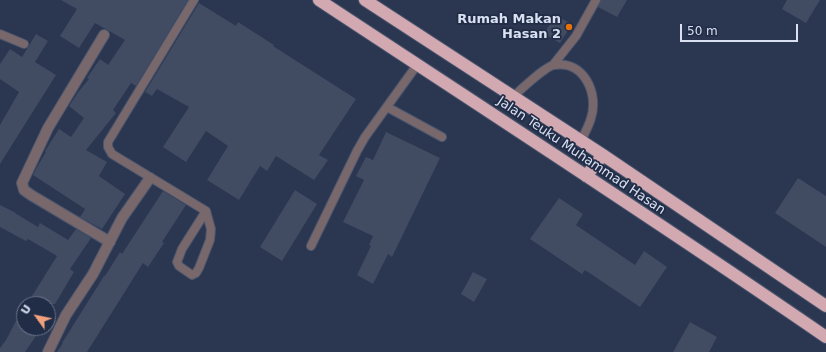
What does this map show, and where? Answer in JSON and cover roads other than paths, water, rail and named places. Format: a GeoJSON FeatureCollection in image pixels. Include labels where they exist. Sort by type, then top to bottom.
{"type":"FeatureCollection","features":[{"type":"Feature","properties":{"kind":"highway","name":"Jalan Teuku Muhammad Hasan"},"geometry":{"type":"LineString","coordinates":[[319,0],[586,176],[826,337]]}},
{"type":"Feature","properties":{"kind":"highway","name":"Jalan Teuku Muhammad Hasan"},"geometry":{"type":"LineString","coordinates":[[365,0],[581,141],[826,306]]}},
{"type":"Feature","properties":{"kind":"highway"},"geometry":{"type":"LineString","coordinates":[[586,176],[603,156]]}},
{"type":"Feature","properties":{"kind":"street"},"geometry":{"type":"LineString","coordinates":[[104,35],[48,128],[22,183],[24,190],[31,195],[110,242]]}},
{"type":"Feature","properties":{"kind":"street"},"geometry":{"type":"LineString","coordinates":[[48,352],[66,315],[93,274],[122,218],[150,178]]}},
{"type":"Feature","properties":{"kind":"lane"},"geometry":{"type":"LineString","coordinates":[[194,0],[108,142],[108,147],[112,154],[206,211],[211,229],[210,240],[199,268],[196,273],[192,275],[178,266],[178,262],[182,248],[206,211]]}},
{"type":"Feature","properties":{"kind":"lane"},"geometry":{"type":"LineString","coordinates":[[513,96],[553,65],[576,36],[596,0]]}},
{"type":"Feature","properties":{"kind":"lane"},"geometry":{"type":"LineString","coordinates":[[0,34],[24,44]]}},
{"type":"Feature","properties":{"kind":"lane"},"geometry":{"type":"LineString","coordinates":[[311,246],[364,137],[417,65]]}},
{"type":"Feature","properties":{"kind":"lane"},"geometry":{"type":"LineString","coordinates":[[553,65],[572,66],[583,74],[587,80],[591,92],[593,108],[592,118],[581,141]]}},
{"type":"Feature","properties":{"kind":"lane"},"geometry":{"type":"LineString","coordinates":[[387,107],[442,137]]}},
{"type":"Feature","properties":{"kind":"place","name":"Rumah Makan Hasan 2"},"geometry":{"type":"Point","coordinates":[569,27]}}]}
